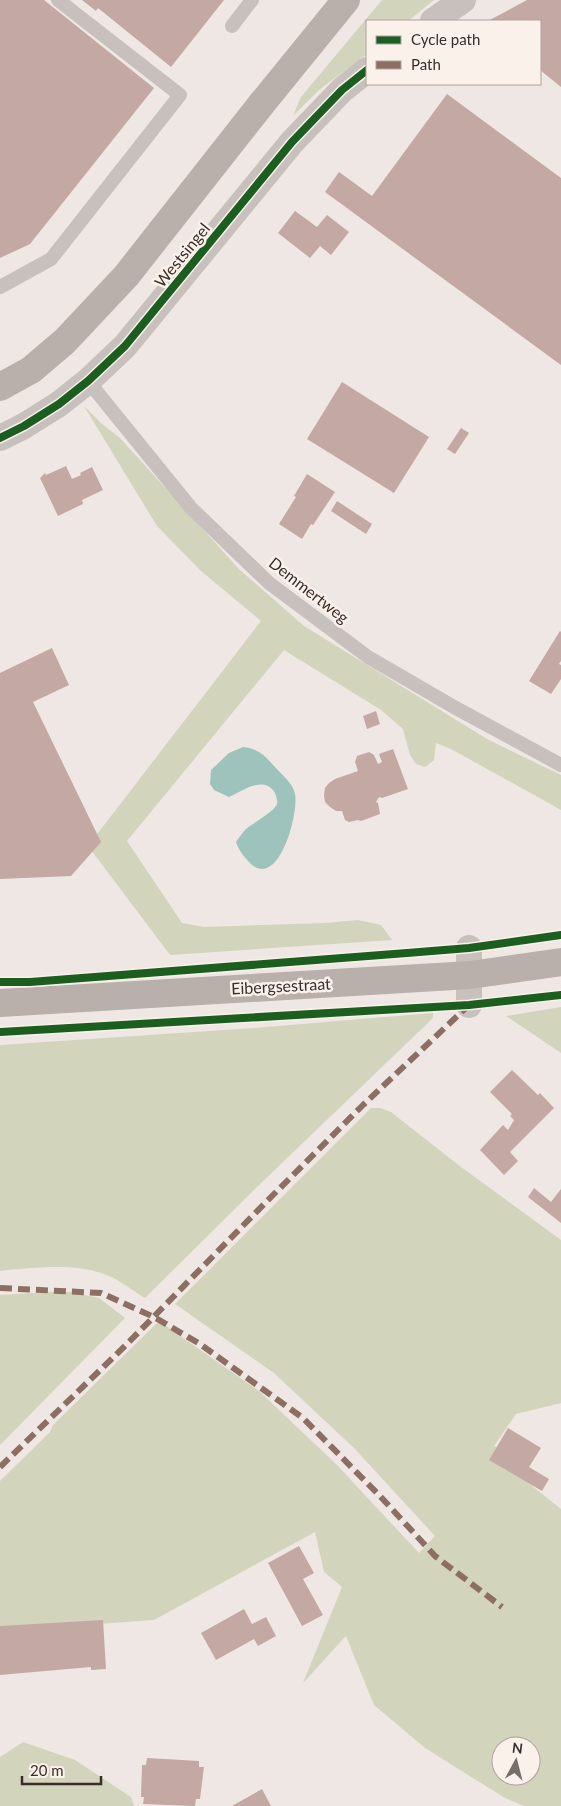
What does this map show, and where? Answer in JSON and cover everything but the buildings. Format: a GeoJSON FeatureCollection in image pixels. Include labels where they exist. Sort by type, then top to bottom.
{"type":"FeatureCollection","features":[{"type":"Feature","properties":{"kind":"main road","name":"Westsingel"},"geometry":{"type":"LineString","coordinates":[[0,387],[31,370],[65,341],[126,276],[346,0]]}},
{"type":"Feature","properties":{"kind":"main road","name":"Eibergsestraat"},"geometry":{"type":"LineString","coordinates":[[0,1003],[469,962],[561,962]]}},
{"type":"Feature","properties":{"kind":"street"},"geometry":{"type":"LineString","coordinates":[[434,20],[463,0]]}},
{"type":"Feature","properties":{"kind":"street","name":"Westsingel"},"geometry":{"type":"LineString","coordinates":[[0,438],[24,426],[59,404],[88,381],[125,346],[292,142],[342,90],[366,71]]}},
{"type":"Feature","properties":{"kind":"street"},"geometry":{"type":"LineString","coordinates":[[469,962],[469,1005]]}},
{"type":"Feature","properties":{"kind":"lane"},"geometry":{"type":"LineString","coordinates":[[0,287],[51,259],[180,95],[58,0]]}},
{"type":"Feature","properties":{"kind":"lane"},"geometry":{"type":"LineString","coordinates":[[232,26],[252,0]]}},
{"type":"Feature","properties":{"kind":"lane","name":"Demmertweg"},"geometry":{"type":"LineString","coordinates":[[88,381],[191,508],[269,583],[368,657],[561,765]]}},
{"type":"Feature","properties":{"kind":"green space"},"geometry":{"type":"Polygon","coordinates":[[[382,0],[434,0],[409,20],[366,20],[366,55],[319,90],[293,116],[301,97],[382,0]]]}},
{"type":"Feature","properties":{"kind":"green space"},"geometry":{"type":"Polygon","coordinates":[[[84,406],[120,438],[240,570],[304,626],[487,739],[561,775],[561,810],[451,749],[436,743],[434,760],[425,767],[416,764],[410,755],[403,729],[381,710],[284,650],[127,841],[182,923],[204,927],[358,920],[381,925],[392,940],[170,955],[88,846],[261,621],[201,571],[157,526],[84,406]]]}},
{"type":"Feature","properties":{"kind":"green space"},"geometry":{"type":"Polygon","coordinates":[[[561,1007],[561,1053],[506,1016],[561,1007]]]}},
{"type":"Feature","properties":{"kind":"green space"},"geometry":{"type":"Polygon","coordinates":[[[433,1013],[433,1018],[257,1187],[145,1298],[114,1278],[83,1269],[55,1267],[0,1271],[0,1045],[254,1028],[433,1013]]]}},
{"type":"Feature","properties":{"kind":"green space"},"geometry":{"type":"Polygon","coordinates":[[[371,1108],[380,1108],[391,1112],[461,1167],[561,1240],[561,1403],[516,1414],[494,1446],[505,1451],[502,1462],[561,1509],[561,1806],[524,1806],[505,1798],[425,1748],[374,1705],[346,1636],[303,1683],[342,1587],[324,1572],[315,1532],[154,1620],[0,1631],[0,1481],[50,1432],[53,1425],[159,1321],[259,1391],[337,1465],[419,1553],[435,1536],[354,1448],[274,1373],[175,1304],[371,1108]]]}},
{"type":"Feature","properties":{"kind":"green space"},"geometry":{"type":"Polygon","coordinates":[[[71,1292],[99,1298],[125,1318],[0,1445],[0,1295],[71,1292]]]}},
{"type":"Feature","properties":{"kind":"green space"},"geometry":{"type":"Polygon","coordinates":[[[23,1742],[75,1760],[131,1797],[134,1806],[0,1806],[0,1757],[23,1742]]]}},
{"type":"Feature","properties":{"kind":"water"},"geometry":{"type":"Polygon","coordinates":[[[243,747],[253,749],[264,756],[290,783],[295,794],[294,816],[285,846],[278,858],[270,866],[261,869],[248,861],[236,842],[246,829],[275,807],[277,801],[275,793],[265,785],[259,785],[252,786],[229,797],[214,790],[210,784],[211,770],[229,753],[243,747]]]}},
{"type":"Feature","properties":{"kind":"marked path"},"geometry":{"type":"LineString","coordinates":[[0,1467],[126,1345],[363,1105],[469,1005]]}},
{"type":"Feature","properties":{"kind":"marked path"},"geometry":{"type":"LineString","coordinates":[[0,1288],[101,1293],[154,1317],[200,1344],[303,1418],[380,1496],[435,1556],[502,1607]]}},
{"type":"Feature","properties":{"kind":"cycle path"},"geometry":{"type":"LineString","coordinates":[[0,438],[24,426],[59,404],[88,381],[125,346],[292,142],[342,90],[366,71]]}},
{"type":"Feature","properties":{"kind":"cycle path"},"geometry":{"type":"LineString","coordinates":[[0,982],[30,982],[469,948],[561,935]]}},
{"type":"Feature","properties":{"kind":"cycle path"},"geometry":{"type":"LineString","coordinates":[[0,1032],[469,1005],[561,995]]}}]}
